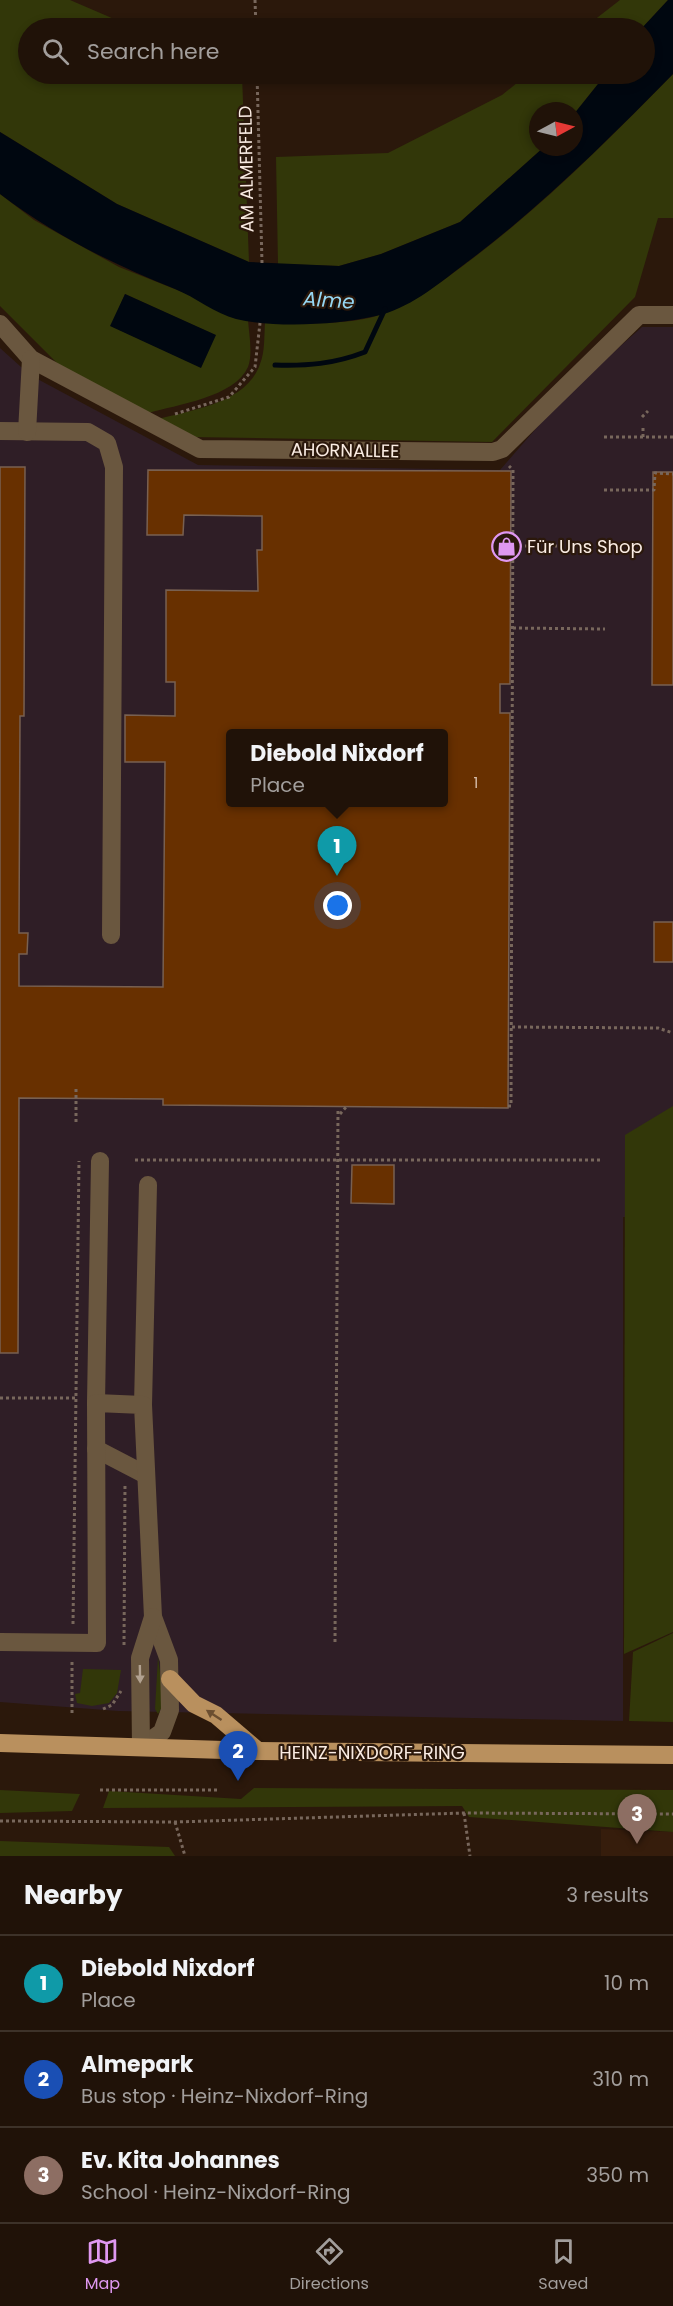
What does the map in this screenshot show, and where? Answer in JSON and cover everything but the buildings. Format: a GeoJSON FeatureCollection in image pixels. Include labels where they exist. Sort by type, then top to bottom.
{"type":"FeatureCollection","features":[{"type":"Feature","properties":{"kind":"main road"},"geometry":{"type":"LineString","coordinates":[[170,1679],[194,1704],[216,1714],[258,1751]]}},
{"type":"Feature","properties":{"kind":"main road","name":"HEINZ-NIXDORF-RING"},"geometry":{"type":"LineString","coordinates":[[0,1743],[258,1751],[673,1755]]}},
{"type":"Feature","properties":{"kind":"street"},"geometry":{"type":"LineString","coordinates":[[499,450],[639,315],[673,315]]}},
{"type":"Feature","properties":{"kind":"street","name":"AHORNALLEE"},"geometry":{"type":"LineString","coordinates":[[0,324],[31,359],[200,449],[499,450]]}},
{"type":"Feature","properties":{"kind":"street"},"geometry":{"type":"LineString","coordinates":[[27,432],[31,359]]}},
{"type":"Feature","properties":{"kind":"street"},"geometry":{"type":"LineString","coordinates":[[0,431],[88,432],[107,443],[114,467],[111,935]]}},
{"type":"Feature","properties":{"kind":"street"},"geometry":{"type":"LineString","coordinates":[[0,1642],[97,1643],[96,1403],[100,1161]]}},
{"type":"Feature","properties":{"kind":"street"},"geometry":{"type":"LineString","coordinates":[[141,1747],[162,1732],[170,1710],[169,1660],[153,1617],[144,1437],[148,1185]]}},
{"type":"Feature","properties":{"kind":"street"},"geometry":{"type":"LineString","coordinates":[[96,1403],[143,1404]]}},
{"type":"Feature","properties":{"kind":"street"},"geometry":{"type":"LineString","coordinates":[[96,1449],[146,1475]]}},
{"type":"Feature","properties":{"kind":"street"},"geometry":{"type":"LineString","coordinates":[[141,1747],[140,1658],[153,1617]]}},
{"type":"Feature","properties":{"kind":"path"},"geometry":{"type":"LineString","coordinates":[[255,0],[256,18]]}},
{"type":"Feature","properties":{"kind":"path","name":"AM ALMERFELD"},"geometry":{"type":"LineString","coordinates":[[257,84],[262,263]]}},
{"type":"Feature","properties":{"kind":"path"},"geometry":{"type":"LineString","coordinates":[[148,423],[228,397],[255,367],[260,323]]}},
{"type":"Feature","properties":{"kind":"path"},"geometry":{"type":"LineString","coordinates":[[642,417],[648,411]]}},
{"type":"Feature","properties":{"kind":"path"},"geometry":{"type":"LineString","coordinates":[[642,428],[643,437]]}},
{"type":"Feature","properties":{"kind":"path"},"geometry":{"type":"LineString","coordinates":[[604,437],[673,437]]}},
{"type":"Feature","properties":{"kind":"path"},"geometry":{"type":"LineString","coordinates":[[499,450],[499,456],[513,470],[512,1028],[511,1106],[508,1106]]}},
{"type":"Feature","properties":{"kind":"path"},"geometry":{"type":"LineString","coordinates":[[604,490],[654,490],[655,473],[673,474]]}},
{"type":"Feature","properties":{"kind":"path"},"geometry":{"type":"LineString","coordinates":[[512,546],[556,546]]}},
{"type":"Feature","properties":{"kind":"path"},"geometry":{"type":"LineString","coordinates":[[513,628],[605,629]]}},
{"type":"Feature","properties":{"kind":"path"},"geometry":{"type":"LineString","coordinates":[[512,1028],[658,1028],[673,1033]]}},
{"type":"Feature","properties":{"kind":"path"},"geometry":{"type":"LineString","coordinates":[[76,1087],[76,1122]]}},
{"type":"Feature","properties":{"kind":"path"},"geometry":{"type":"LineString","coordinates":[[338,1115],[346,1107]]}},
{"type":"Feature","properties":{"kind":"path"},"geometry":{"type":"LineString","coordinates":[[334,1642],[338,1108]]}},
{"type":"Feature","properties":{"kind":"path"},"geometry":{"type":"LineString","coordinates":[[135,1161],[600,1160]]}},
{"type":"Feature","properties":{"kind":"path"},"geometry":{"type":"LineString","coordinates":[[72,1713],[79,1161]]}},
{"type":"Feature","properties":{"kind":"path"},"geometry":{"type":"LineString","coordinates":[[0,1398],[75,1398]]}},
{"type":"Feature","properties":{"kind":"path"},"geometry":{"type":"LineString","coordinates":[[124,1651],[125,1464]]}},
{"type":"Feature","properties":{"kind":"path"},"geometry":{"type":"LineString","coordinates":[[103,1709],[117,1699],[123,1682]]}},
{"type":"Feature","properties":{"kind":"path"},"geometry":{"type":"LineString","coordinates":[[100,1790],[219,1790]]}},
{"type":"Feature","properties":{"kind":"path"},"geometry":{"type":"LineString","coordinates":[[464,1813],[470,1856]]}},
{"type":"Feature","properties":{"kind":"path"},"geometry":{"type":"LineString","coordinates":[[0,1821],[175,1822],[464,1813],[673,1814]]}},
{"type":"Feature","properties":{"kind":"path"},"geometry":{"type":"LineString","coordinates":[[175,1822],[185,1856]]}},
{"type":"Feature","properties":{"kind":"shaded area"},"geometry":{"type":"Polygon","coordinates":[[[642,327],[673,327],[673,1217],[623,1217],[623,1721],[118,1711],[0,1702],[0,348],[30,375],[198,465],[500,470],[567,393],[642,327]]]}},
{"type":"Feature","properties":{"kind":"shaded area"},"geometry":{"type":"Polygon","coordinates":[[[601,1829],[673,1832],[673,1856],[601,1856],[601,1829]]]}},
{"type":"Feature","properties":{"kind":"green space"},"geometry":{"type":"Polygon","coordinates":[[[0,0],[70,0],[112,18],[18,18],[18,84],[242,84],[249,262],[117,204],[0,132],[0,0]]]}},
{"type":"Feature","properties":{"kind":"green space"},"geometry":{"type":"Polygon","coordinates":[[[620,0],[668,0],[651,18],[597,18],[620,0]]]}},
{"type":"Feature","properties":{"kind":"green space"},"geometry":{"type":"Polygon","coordinates":[[[673,74],[673,218],[658,218],[635,297],[492,442],[190,437],[158,419],[216,403],[243,388],[253,377],[262,359],[265,323],[323,323],[367,319],[403,305],[436,285],[496,241],[549,195],[673,74]]]}},
{"type":"Feature","properties":{"kind":"green space"},"geometry":{"type":"Polygon","coordinates":[[[516,84],[598,84],[583,103],[529,102],[529,156],[534,156],[460,222],[381,254],[339,266],[278,264],[276,157],[388,153],[502,95],[516,84]]]}},
{"type":"Feature","properties":{"kind":"green space"},"geometry":{"type":"Polygon","coordinates":[[[0,194],[34,220],[119,267],[195,297],[234,318],[248,320],[250,356],[248,367],[231,386],[218,393],[148,413],[66,372],[0,306],[0,194]],[[125,294],[111,326],[201,367],[215,335],[125,294]]]}},
{"type":"Feature","properties":{"kind":"green space"},"geometry":{"type":"Polygon","coordinates":[[[673,1106],[673,1632],[624,1654],[625,1135],[673,1106]]]}},
{"type":"Feature","properties":{"kind":"green space"},"geometry":{"type":"Polygon","coordinates":[[[673,1633],[673,1722],[629,1721],[633,1652],[673,1633]]]}},
{"type":"Feature","properties":{"kind":"green space"},"geometry":{"type":"Polygon","coordinates":[[[158,1657],[164,1704],[158,1714],[155,1709],[158,1657]]]}},
{"type":"Feature","properties":{"kind":"green space"},"geometry":{"type":"Polygon","coordinates":[[[83,1669],[121,1670],[117,1693],[109,1703],[92,1706],[77,1703],[75,1694],[80,1693],[83,1669]]]}},
{"type":"Feature","properties":{"kind":"green space"},"geometry":{"type":"Polygon","coordinates":[[[254,1788],[673,1790],[673,1832],[469,1817],[462,1806],[103,1808],[109,1791],[241,1799],[254,1788]]]}},
{"type":"Feature","properties":{"kind":"green space"},"geometry":{"type":"Polygon","coordinates":[[[0,1790],[80,1794],[72,1811],[0,1813],[0,1790]]]}},
{"type":"Feature","properties":{"kind":"green space"},"geometry":{"type":"Polygon","coordinates":[[[0,1841],[169,1847],[175,1856],[0,1856],[0,1841]]]}},
{"type":"Feature","properties":{"kind":"water","name":"Alme"},"geometry":{"type":"Polygon","coordinates":[[[668,0],[673,0],[673,74],[597,150],[518,222],[432,289],[388,313],[343,322],[306,324],[269,324],[236,319],[84,247],[41,223],[0,194],[0,132],[117,204],[249,262],[339,266],[381,254],[460,222],[534,156],[583,156],[583,103],[598,84],[655,84],[655,18],[651,18],[668,0]]]}},
{"type":"Feature","properties":{"kind":"water"},"geometry":{"type":"Polygon","coordinates":[[[125,294],[216,335],[201,368],[110,326],[125,294]]]}},
{"type":"Feature","properties":{"kind":"waterway"},"geometry":{"type":"LineString","coordinates":[[275,365],[320,363],[365,352],[385,309]]}},
{"type":"Feature","properties":{"kind":"place","name":"Für Uns Shop"},"geometry":{"type":"Point","coordinates":[506,546]}},
{"type":"Feature","properties":{"kind":"place","name":"Diebold Nixdorf"},"geometry":{"type":"Point","coordinates":[337,876]}},
{"type":"Feature","properties":{"kind":"place","name":"Almepark"},"geometry":{"type":"Point","coordinates":[238,1781]}},
{"type":"Feature","properties":{"kind":"place","name":"Ev. Kita Johannes"},"geometry":{"type":"Point","coordinates":[637,1844]}}]}
